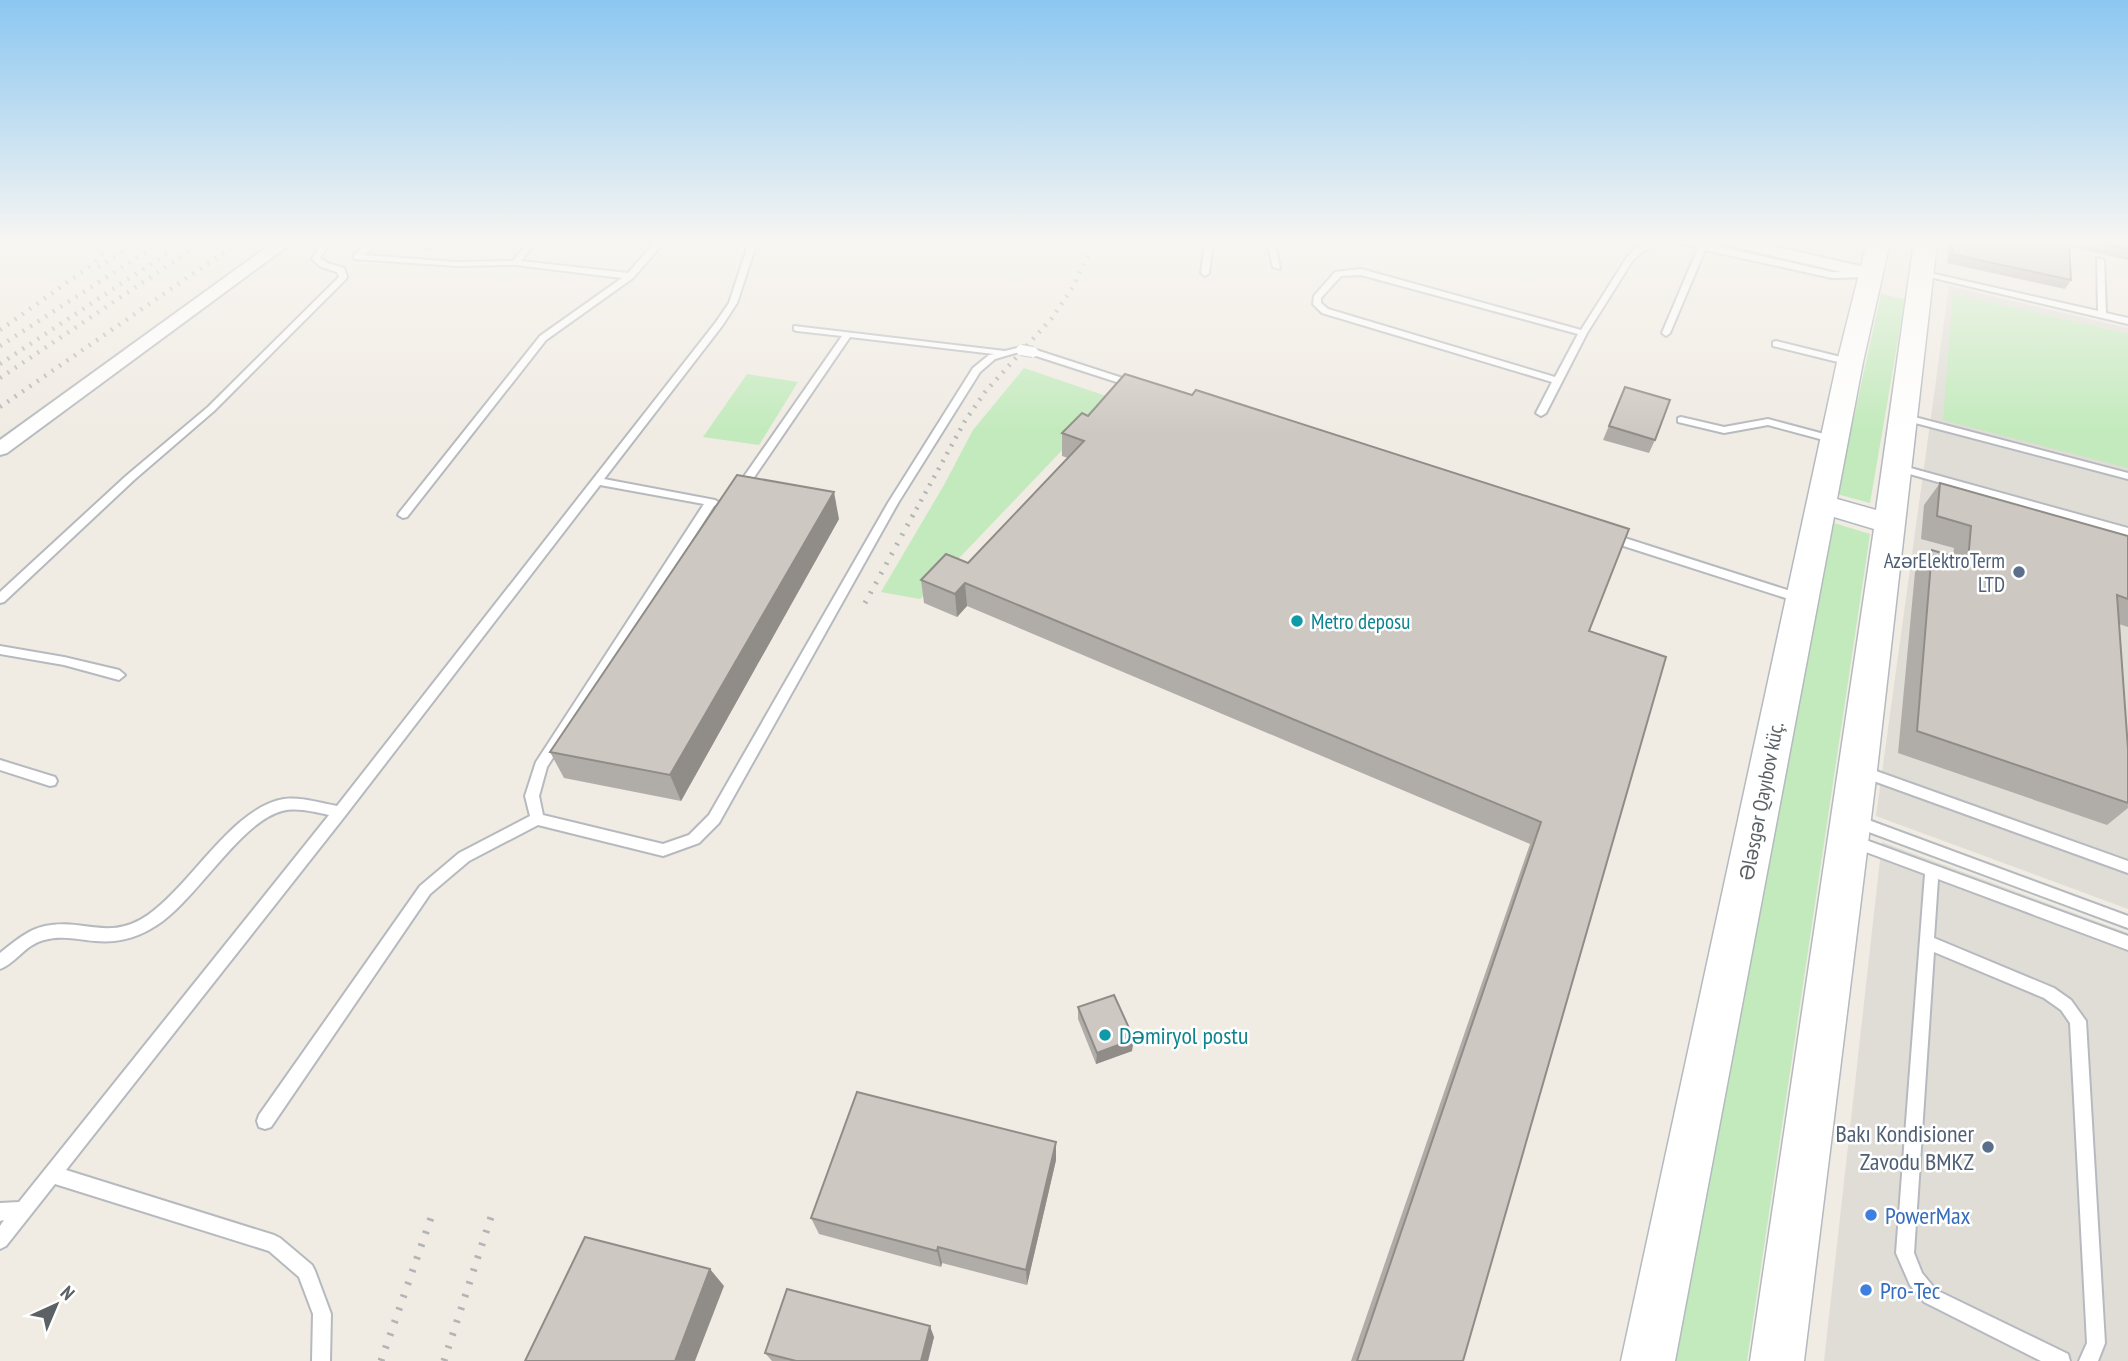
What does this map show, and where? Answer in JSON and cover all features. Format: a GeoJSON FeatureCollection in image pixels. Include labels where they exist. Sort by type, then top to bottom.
{"type":"FeatureCollection","features":[{"type":"Feature","properties":{"kind":"main road","name":"Ələsgər Qayıbov küç."},"geometry":{"type":"LineString","coordinates":[[1648,1361],[1864,306]]}},
{"type":"Feature","properties":{"kind":"main road"},"geometry":{"type":"LineString","coordinates":[[1777,1361],[1858,770],[1918,306]]}},
{"type":"Feature","properties":{"kind":"main road"},"geometry":{"type":"LineString","coordinates":[[1822,504],[1888,523]]}},
{"type":"Feature","properties":{"kind":"street"},"geometry":{"type":"LineString","coordinates":[[0,449],[198,306]]}},
{"type":"Feature","properties":{"kind":"lane"},"geometry":{"type":"LineString","coordinates":[[0,599],[130,478],[211,409],[314,306]]}},
{"type":"Feature","properties":{"kind":"lane"},"geometry":{"type":"LineString","coordinates":[[403,515],[543,338],[589,306]]}},
{"type":"Feature","properties":{"kind":"lane"},"geometry":{"type":"LineString","coordinates":[[0,1240],[340,812],[731,306]]}},
{"type":"Feature","properties":{"kind":"lane"},"geometry":{"type":"LineString","coordinates":[[1319,306],[1325,311],[1558,381]]}},
{"type":"Feature","properties":{"kind":"lane"},"geometry":{"type":"LineString","coordinates":[[1483,306],[1583,333]]}},
{"type":"Feature","properties":{"kind":"lane"},"geometry":{"type":"LineString","coordinates":[[1541,413],[1600,306]]}},
{"type":"Feature","properties":{"kind":"lane"},"geometry":{"type":"LineString","coordinates":[[1666,333],[1678,306]]}},
{"type":"Feature","properties":{"kind":"lane"},"geometry":{"type":"LineString","coordinates":[[2072,306],[2128,321]]}},
{"type":"Feature","properties":{"kind":"lane"},"geometry":{"type":"LineString","coordinates":[[2102,306],[2102,315]]}},
{"type":"Feature","properties":{"kind":"lane"},"geometry":{"type":"LineString","coordinates":[[797,328],[1005,352],[1027,351],[1148,389]]}},
{"type":"Feature","properties":{"kind":"lane"},"geometry":{"type":"LineString","coordinates":[[597,481],[627,484],[710,504],[730,498],[743,488],[847,335]]}},
{"type":"Feature","properties":{"kind":"lane"},"geometry":{"type":"LineString","coordinates":[[1776,344],[1850,362]]}},
{"type":"Feature","properties":{"kind":"lane"},"geometry":{"type":"LineString","coordinates":[[265,1121],[425,890],[464,856],[537,819],[663,850],[694,839],[714,819],[893,503],[976,370],[992,357],[1005,352]]}},
{"type":"Feature","properties":{"kind":"lane"},"geometry":{"type":"LineString","coordinates":[[1903,417],[2128,476]]}},
{"type":"Feature","properties":{"kind":"lane"},"geometry":{"type":"LineString","coordinates":[[1681,420],[1724,430],[1734,430],[1756,422],[1768,422],[1835,440]]}},
{"type":"Feature","properties":{"kind":"lane"},"geometry":{"type":"LineString","coordinates":[[1896,467],[2128,532]]}},
{"type":"Feature","properties":{"kind":"lane"},"geometry":{"type":"LineString","coordinates":[[537,819],[533,796],[541,766],[710,504]]}},
{"type":"Feature","properties":{"kind":"lane"},"geometry":{"type":"LineString","coordinates":[[1597,533],[1802,599]]}},
{"type":"Feature","properties":{"kind":"lane"},"geometry":{"type":"LineString","coordinates":[[0,650],[64,661],[119,675]]}},
{"type":"Feature","properties":{"kind":"lane"},"geometry":{"type":"LineString","coordinates":[[0,765],[50,781]]}},
{"type":"Feature","properties":{"kind":"lane"},"geometry":{"type":"LineString","coordinates":[[1858,770],[2128,867]]}},
{"type":"Feature","properties":{"kind":"lane"},"geometry":{"type":"LineString","coordinates":[[0,962],[33,937],[47,932],[120,936],[147,925],[170,908],[253,820],[271,808],[288,804],[340,812]]}},
{"type":"Feature","properties":{"kind":"lane"},"geometry":{"type":"LineString","coordinates":[[1850,830],[1932,869],[2128,943]]}},
{"type":"Feature","properties":{"kind":"lane"},"geometry":{"type":"LineString","coordinates":[[1850,830],[2128,922]]}},
{"type":"Feature","properties":{"kind":"lane"},"geometry":{"type":"LineString","coordinates":[[1932,869],[1905,1252],[1916,1279],[1930,1296],[2061,1361]]}},
{"type":"Feature","properties":{"kind":"lane"},"geometry":{"type":"LineString","coordinates":[[1927,942],[2049,993],[2066,1005],[2078,1021],[2096,1343],[2088,1361]]}},
{"type":"Feature","properties":{"kind":"lane"},"geometry":{"type":"LineString","coordinates":[[51,1174],[274,1244],[306,1271],[322,1314],[321,1361]]}},
{"type":"Feature","properties":{"kind":"lane"},"geometry":{"type":"LineString","coordinates":[[0,1212],[22,1211]]}},
{"type":"Feature","properties":{"kind":"shaded area","name":"AzərElektroTerm LTD"},"geometry":{"type":"Polygon","coordinates":[[[1946,306],[2032,306],[2128,328],[2128,909],[1876,816],[1946,306]]]}},
{"type":"Feature","properties":{"kind":"shaded area","name":"Bakı Kondisioner Zavodu BMKZ"},"geometry":{"type":"Polygon","coordinates":[[[1882,842],[2128,933],[2128,1361],[1824,1361],[1882,842]]]}},
{"type":"Feature","properties":{"kind":"green space"},"geometry":{"type":"Polygon","coordinates":[[[1878,306],[1904,306],[1870,503],[1837,494],[1878,306]]]}},
{"type":"Feature","properties":{"kind":"green space"},"geometry":{"type":"Polygon","coordinates":[[[1952,306],[2003,306],[2128,334],[2128,468],[1943,420],[1952,306]]]}},
{"type":"Feature","properties":{"kind":"green space"},"geometry":{"type":"Polygon","coordinates":[[[1024,368],[1112,398],[920,599],[881,592],[973,430],[1024,368]]]}},
{"type":"Feature","properties":{"kind":"green space"},"geometry":{"type":"Polygon","coordinates":[[[747,374],[798,382],[759,445],[703,437],[747,374]]]}},
{"type":"Feature","properties":{"kind":"green space"},"geometry":{"type":"Polygon","coordinates":[[[1834,523],[1870,534],[1747,1361],[1674,1361],[1834,523]]]}},
{"type":"Feature","properties":{"kind":"building","name":"Metro deposu"},"geometry":{"type":"Polygon","coordinates":[[[1125,374],[1192,395],[1196,390],[1629,529],[1589,631],[1666,657],[1463,1361],[1357,1361],[1541,822],[965,583],[955,594],[921,580],[946,554],[968,563],[1084,441],[1062,433],[1082,413],[1088,416],[1125,374]]]}},
{"type":"Feature","properties":{"kind":"building"},"geometry":{"type":"Polygon","coordinates":[[[1625,387],[1670,400],[1655,440],[1609,426],[1625,387]]]}},
{"type":"Feature","properties":{"kind":"building"},"geometry":{"type":"Polygon","coordinates":[[[737,475],[834,492],[670,775],[550,752],[737,475]]]}},
{"type":"Feature","properties":{"kind":"building"},"geometry":{"type":"Polygon","coordinates":[[[1940,483],[2128,536],[2128,599],[2117,595],[2128,749],[2128,803],[1917,731],[1932,550],[1968,561],[1971,526],[1937,516],[1940,483]]]}},
{"type":"Feature","properties":{"kind":"building","name":"Dəmiryol postu"},"geometry":{"type":"Polygon","coordinates":[[[1114,995],[1134,1039],[1097,1053],[1078,1007],[1114,995]]]}},
{"type":"Feature","properties":{"kind":"building"},"geometry":{"type":"Polygon","coordinates":[[[857,1092],[1056,1142],[1026,1270],[938,1247],[937,1251],[811,1218],[857,1092]]]}},
{"type":"Feature","properties":{"kind":"building"},"geometry":{"type":"Polygon","coordinates":[[[585,1237],[710,1269],[675,1361],[525,1361],[585,1237]]]}},
{"type":"Feature","properties":{"kind":"building"},"geometry":{"type":"Polygon","coordinates":[[[787,1289],[930,1326],[921,1361],[796,1361],[765,1353],[787,1289]]]}},
{"type":"Feature","properties":{"kind":"railway"},"geometry":{"type":"LineString","coordinates":[[0,330],[35,306]]}},
{"type":"Feature","properties":{"kind":"railway"},"geometry":{"type":"LineString","coordinates":[[0,346],[63,306]]}},
{"type":"Feature","properties":{"kind":"railway"},"geometry":{"type":"LineString","coordinates":[[0,364],[88,306]]}},
{"type":"Feature","properties":{"kind":"railway"},"geometry":{"type":"LineString","coordinates":[[0,378],[108,306]]}},
{"type":"Feature","properties":{"kind":"railway"},"geometry":{"type":"LineString","coordinates":[[0,407],[147,306]]}},
{"type":"Feature","properties":{"kind":"railway"},"geometry":{"type":"LineString","coordinates":[[912,517],[965,421],[985,392],[1060,306]]}},
{"type":"Feature","properties":{"kind":"railway"},"geometry":{"type":"LineString","coordinates":[[865,603],[913,515]]}},
{"type":"Feature","properties":{"kind":"railway"},"geometry":{"type":"LineString","coordinates":[[381,1361],[433,1212]]}},
{"type":"Feature","properties":{"kind":"railway"},"geometry":{"type":"LineString","coordinates":[[444,1361],[491,1217]]}},
{"type":"Feature","properties":{"kind":"place","name":"AzərElektroTerm LTD"},"geometry":{"type":"Point","coordinates":[2019,572]}},
{"type":"Feature","properties":{"kind":"place","name":"Metro deposu"},"geometry":{"type":"Point","coordinates":[1297,621]}},
{"type":"Feature","properties":{"kind":"place","name":"Dəmiryol postu"},"geometry":{"type":"Point","coordinates":[1105,1035]}},
{"type":"Feature","properties":{"kind":"place","name":"Bakı Kondisioner Zavodu BMKZ"},"geometry":{"type":"Point","coordinates":[1988,1147]}},
{"type":"Feature","properties":{"kind":"place","name":"PowerMax"},"geometry":{"type":"Point","coordinates":[1871,1215]}},
{"type":"Feature","properties":{"kind":"place","name":"Pro-Tec"},"geometry":{"type":"Point","coordinates":[1866,1290]}}]}
